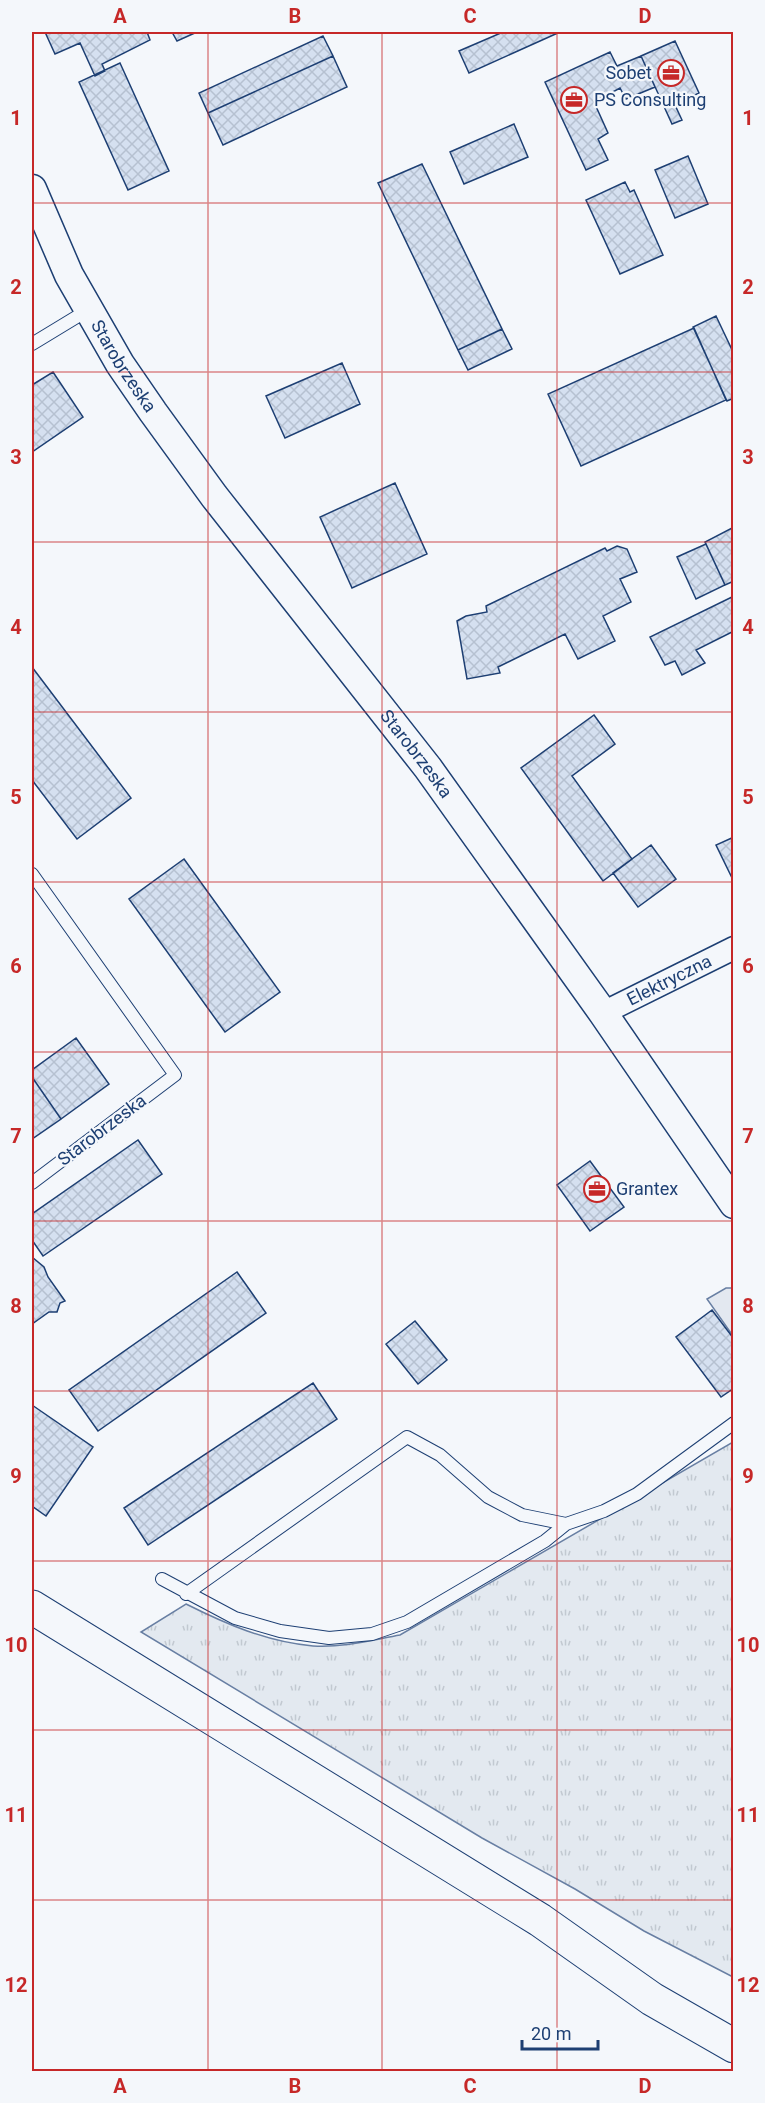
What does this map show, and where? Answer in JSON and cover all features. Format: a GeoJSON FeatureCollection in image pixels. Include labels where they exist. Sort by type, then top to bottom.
{"type":"FeatureCollection","features":[{"type":"Feature","properties":{"kind":"main road"},"geometry":{"type":"LineString","coordinates":[[32,1607],[540,1920],[652,1999],[734,2046]]}},
{"type":"Feature","properties":{"kind":"main road"},"geometry":{"type":"LineString","coordinates":[[540,1920],[734,2019]]}},
{"type":"Feature","properties":{"kind":"street","name":"Starobrzeska"},"geometry":{"type":"LineString","coordinates":[[32,189],[69,275],[120,364],[153,412],[214,496],[428,768],[603,1013],[734,1204]]}},
{"type":"Feature","properties":{"kind":"street","name":"Elektryczna"},"geometry":{"type":"LineString","coordinates":[[603,1013],[734,948]]}},
{"type":"Feature","properties":{"kind":"lane","name":"Starobrzeska"},"geometry":{"type":"LineString","coordinates":[[32,344],[88,310]]}},
{"type":"Feature","properties":{"kind":"lane","name":"Starobrzeska"},"geometry":{"type":"LineString","coordinates":[[32,874],[175,1076],[32,1182]]}},
{"type":"Feature","properties":{"kind":"lane"},"geometry":{"type":"LineString","coordinates":[[162,1579],[234,1618],[280,1631],[329,1638],[372,1634],[407,1622],[545,1541],[566,1524],[604,1511],[637,1494],[734,1423]]}},
{"type":"Feature","properties":{"kind":"lane"},"geometry":{"type":"LineString","coordinates":[[186,1594],[407,1437],[440,1455],[488,1497],[522,1515],[566,1524]]}},
{"type":"Feature","properties":{"kind":"green space"},"geometry":{"type":"Polygon","coordinates":[[[733,1442],[733,1977],[644,1931],[575,1889],[482,1838],[141,1632],[186,1604],[247,1631],[296,1644],[335,1646],[400,1635],[733,1442]]]}},
{"type":"Feature","properties":{"kind":"shaded area"},"geometry":{"type":"Polygon","coordinates":[[[726,1288],[733,1288],[733,1336],[707,1299],[726,1288]]]}},
{"type":"Feature","properties":{"kind":"building"},"geometry":{"type":"Polygon","coordinates":[[[45,32],[147,32],[150,40],[102,64],[105,71],[95,76],[80,43],[55,54],[45,32]]]}},
{"type":"Feature","properties":{"kind":"building"},"geometry":{"type":"Polygon","coordinates":[[[172,32],[197,32],[177,41],[172,32]]]}},
{"type":"Feature","properties":{"kind":"building"},"geometry":{"type":"Polygon","coordinates":[[[503,32],[560,32],[469,73],[459,51],[503,32]]]}},
{"type":"Feature","properties":{"kind":"building"},"geometry":{"type":"Polygon","coordinates":[[[323,36],[333,56],[208,113],[199,93],[323,36]]]}},
{"type":"Feature","properties":{"kind":"building"},"geometry":{"type":"Polygon","coordinates":[[[675,41],[699,93],[675,105],[682,120],[672,124],[641,56],[675,41]]]}},
{"type":"Feature","properties":{"kind":"building"},"geometry":{"type":"Polygon","coordinates":[[[610,52],[617,66],[641,56],[655,87],[626,99],[620,88],[594,102],[608,133],[598,139],[608,160],[586,170],[545,82],[610,52]]]}},
{"type":"Feature","properties":{"kind":"building"},"geometry":{"type":"Polygon","coordinates":[[[333,56],[347,87],[223,145],[208,113],[333,56]]]}},
{"type":"Feature","properties":{"kind":"building"},"geometry":{"type":"Polygon","coordinates":[[[120,63],[169,171],[128,190],[79,82],[120,63]]]}},
{"type":"Feature","properties":{"kind":"building"},"geometry":{"type":"Polygon","coordinates":[[[514,124],[528,157],[464,184],[450,152],[514,124]]]}},
{"type":"Feature","properties":{"kind":"building"},"geometry":{"type":"Polygon","coordinates":[[[688,156],[708,204],[675,218],[655,170],[688,156]]]}},
{"type":"Feature","properties":{"kind":"building"},"geometry":{"type":"Polygon","coordinates":[[[422,164],[502,329],[458,350],[378,183],[422,164]]]}},
{"type":"Feature","properties":{"kind":"building"},"geometry":{"type":"Polygon","coordinates":[[[625,182],[630,192],[634,190],[663,255],[620,274],[586,200],[625,182]]]}},
{"type":"Feature","properties":{"kind":"building"},"geometry":{"type":"Polygon","coordinates":[[[716,316],[734,354],[734,398],[727,401],[693,327],[716,316]]]}},
{"type":"Feature","properties":{"kind":"building"},"geometry":{"type":"Polygon","coordinates":[[[694,328],[726,400],[581,466],[548,394],[694,328]]]}},
{"type":"Feature","properties":{"kind":"building"},"geometry":{"type":"Polygon","coordinates":[[[502,329],[512,349],[468,370],[458,350],[502,329]]]}},
{"type":"Feature","properties":{"kind":"building"},"geometry":{"type":"Polygon","coordinates":[[[342,363],[360,404],[285,438],[266,396],[342,363]]]}},
{"type":"Feature","properties":{"kind":"building"},"geometry":{"type":"Polygon","coordinates":[[[53,372],[83,417],[32,452],[32,385],[53,372]]]}},
{"type":"Feature","properties":{"kind":"building"},"geometry":{"type":"Polygon","coordinates":[[[395,483],[427,554],[352,588],[320,517],[395,483]]]}},
{"type":"Feature","properties":{"kind":"building"},"geometry":{"type":"Polygon","coordinates":[[[734,527],[734,581],[725,585],[705,542],[734,527]]]}},
{"type":"Feature","properties":{"kind":"building"},"geometry":{"type":"Polygon","coordinates":[[[706,544],[725,585],[696,599],[677,557],[706,544]]]}},
{"type":"Feature","properties":{"kind":"building"},"geometry":{"type":"Polygon","coordinates":[[[617,546],[627,549],[637,572],[620,579],[631,602],[603,616],[615,641],[578,659],[565,634],[498,667],[500,673],[467,679],[457,621],[466,616],[487,612],[486,606],[605,548],[607,551],[617,546]]]}},
{"type":"Feature","properties":{"kind":"building"},"geometry":{"type":"Polygon","coordinates":[[[734,596],[734,631],[696,650],[705,663],[682,675],[675,661],[665,665],[650,637],[734,596]]]}},
{"type":"Feature","properties":{"kind":"building"},"geometry":{"type":"Polygon","coordinates":[[[32,667],[131,798],[77,839],[32,780],[32,667]]]}},
{"type":"Feature","properties":{"kind":"building"},"geometry":{"type":"Polygon","coordinates":[[[594,715],[615,744],[572,776],[632,859],[603,881],[521,768],[594,715]]]}},
{"type":"Feature","properties":{"kind":"building"},"geometry":{"type":"Polygon","coordinates":[[[734,837],[734,882],[716,845],[734,837]]]}},
{"type":"Feature","properties":{"kind":"building"},"geometry":{"type":"Polygon","coordinates":[[[651,845],[676,879],[638,907],[613,873],[651,845]]]}},
{"type":"Feature","properties":{"kind":"building"},"geometry":{"type":"Polygon","coordinates":[[[184,859],[280,992],[225,1032],[129,899],[184,859]]]}},
{"type":"Feature","properties":{"kind":"building"},"geometry":{"type":"Polygon","coordinates":[[[76,1038],[109,1084],[61,1119],[32,1077],[32,1070],[76,1038]]]}},
{"type":"Feature","properties":{"kind":"building"},"geometry":{"type":"Polygon","coordinates":[[[32,1077],[61,1119],[32,1139],[32,1077]]]}},
{"type":"Feature","properties":{"kind":"building"},"geometry":{"type":"Polygon","coordinates":[[[138,1140],[162,1174],[43,1256],[32,1240],[32,1214],[138,1140]]]}},
{"type":"Feature","properties":{"kind":"building"},"geometry":{"type":"Polygon","coordinates":[[[590,1161],[624,1207],[590,1231],[557,1185],[590,1161]]]}},
{"type":"Feature","properties":{"kind":"building"},"geometry":{"type":"Polygon","coordinates":[[[32,1257],[44,1267],[48,1277],[65,1301],[60,1303],[57,1312],[49,1312],[32,1324],[32,1257]]]}},
{"type":"Feature","properties":{"kind":"building"},"geometry":{"type":"Polygon","coordinates":[[[237,1272],[266,1313],[98,1431],[69,1390],[237,1272]]]}},
{"type":"Feature","properties":{"kind":"building"},"geometry":{"type":"Polygon","coordinates":[[[712,1310],[734,1339],[734,1388],[721,1397],[676,1337],[712,1310]]]}},
{"type":"Feature","properties":{"kind":"building"},"geometry":{"type":"Polygon","coordinates":[[[415,1321],[447,1360],[418,1384],[386,1344],[415,1321]]]}},
{"type":"Feature","properties":{"kind":"building"},"geometry":{"type":"Polygon","coordinates":[[[313,1383],[337,1419],[148,1545],[124,1508],[313,1383]]]}},
{"type":"Feature","properties":{"kind":"building"},"geometry":{"type":"Polygon","coordinates":[[[32,1405],[93,1447],[46,1516],[32,1506],[32,1405]]]}},
{"type":"Feature","properties":{"kind":"place","name":"Sobet"},"geometry":{"type":"Point","coordinates":[671,73]}},
{"type":"Feature","properties":{"kind":"place","name":"PS Consulting"},"geometry":{"type":"Point","coordinates":[574,100]}},
{"type":"Feature","properties":{"kind":"place","name":"Grantex"},"geometry":{"type":"Point","coordinates":[597,1189]}}]}
